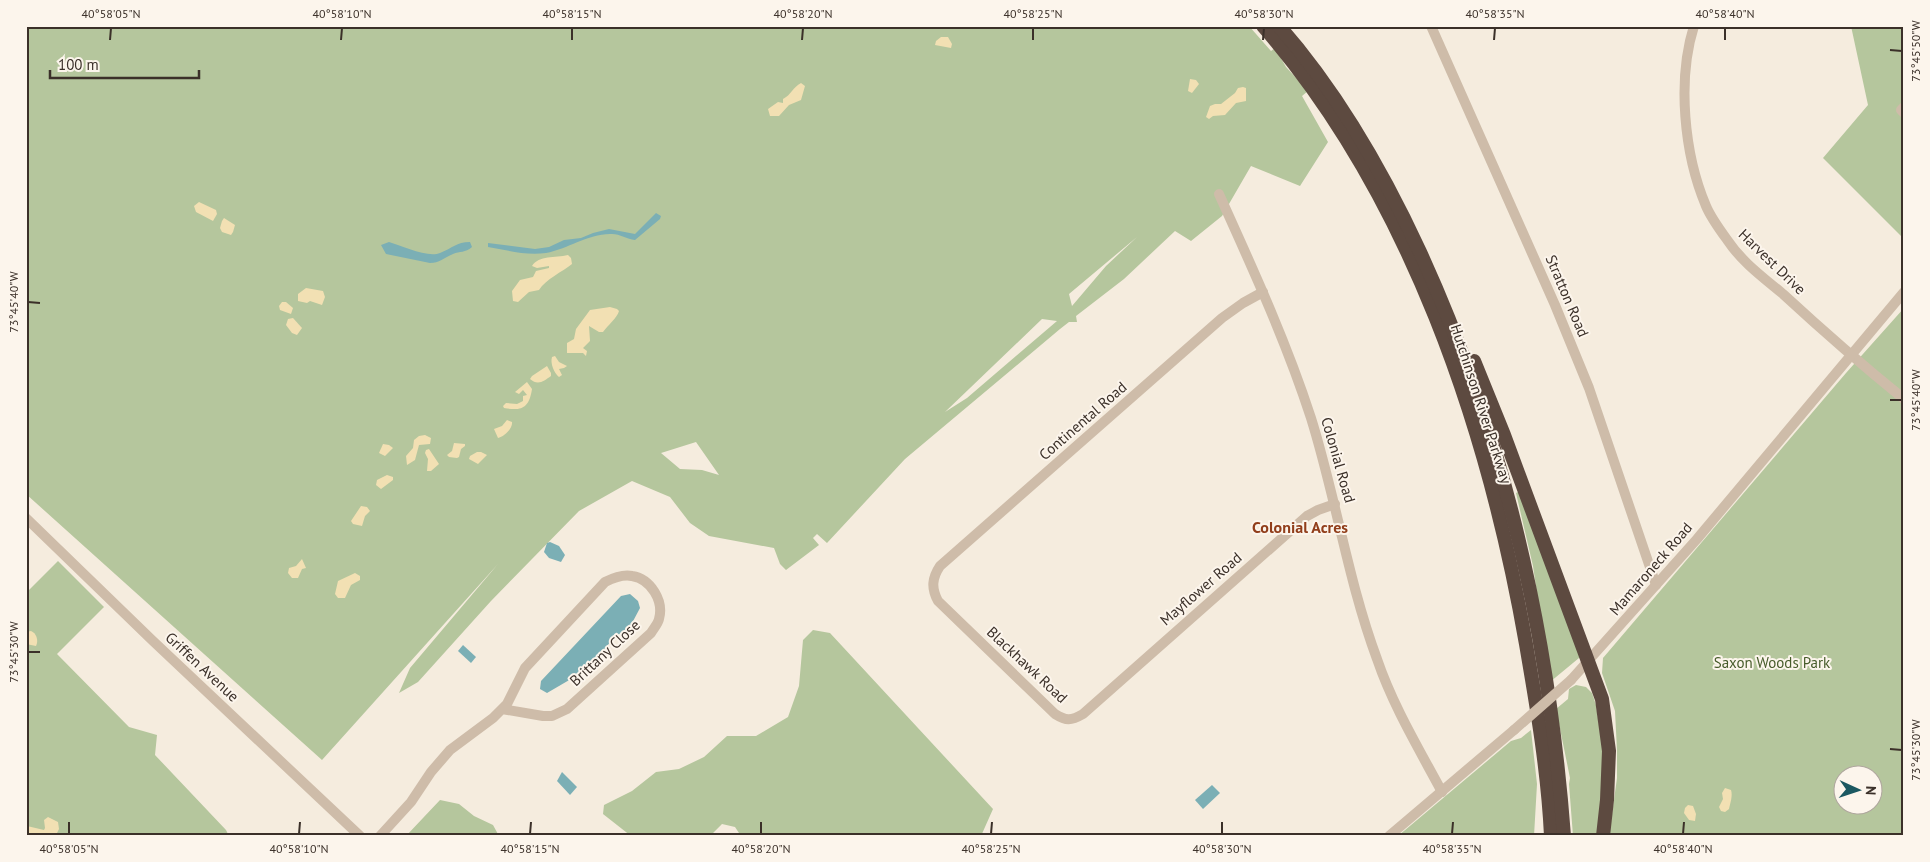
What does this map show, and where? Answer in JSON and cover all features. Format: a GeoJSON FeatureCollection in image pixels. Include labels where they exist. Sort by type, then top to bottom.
{"type":"FeatureCollection","features":[{"type":"Feature","properties":{"kind":"highway","name":"Hutchinson River Parkway"},"geometry":{"type":"LineString","coordinates":[[1263,26],[1278,43],[1320,101],[1360,163],[1410,260],[1453,363],[1477,433],[1505,539],[1533,683],[1551,836]]}},
{"type":"Feature","properties":{"kind":"highway","name":"Hutchinson River Parkway"},"geometry":{"type":"LineString","coordinates":[[1280,26],[1333,96],[1372,158],[1408,226],[1446,310],[1471,377],[1494,448],[1521,554],[1552,725],[1564,836]]}},
{"type":"Feature","properties":{"kind":"highway"},"geometry":{"type":"LineString","coordinates":[[1446,310],[1478,368],[1599,687],[1608,735],[1609,769],[1603,836]]}},
{"type":"Feature","properties":{"kind":"highway"},"geometry":{"type":"LineString","coordinates":[[1542,836],[1546,782]]}},
{"type":"Feature","properties":{"kind":"street","name":"Stratton Road"},"geometry":{"type":"LineString","coordinates":[[1431,26],[1555,305],[1589,388],[1656,585]]}},
{"type":"Feature","properties":{"kind":"street","name":"Harvest Drive"},"geometry":{"type":"LineString","coordinates":[[1694,26],[1684,91],[1687,138],[1706,207],[1729,243],[1748,263],[1851,356],[1904,399]]}},
{"type":"Feature","properties":{"kind":"street"},"geometry":{"type":"LineString","coordinates":[[1904,107],[1901,110],[1904,113]]}},
{"type":"Feature","properties":{"kind":"street","name":"Colonial Road"},"geometry":{"type":"LineString","coordinates":[[1219,194],[1278,326],[1310,415],[1335,504],[1364,621],[1376,659],[1398,708],[1442,792]]}},
{"type":"Feature","properties":{"kind":"street","name":"Continental Road"},"geometry":{"type":"LineString","coordinates":[[933,582],[940,566],[1222,318],[1263,292]]}},
{"type":"Feature","properties":{"kind":"street","name":"Mamaroneck Road"},"geometry":{"type":"LineString","coordinates":[[1389,836],[1514,730],[1589,662],[1698,539],[1904,292]]}},
{"type":"Feature","properties":{"kind":"street","name":"Mayflower Road"},"geometry":{"type":"LineString","coordinates":[[1115,686],[1307,516],[1335,504]]}},
{"type":"Feature","properties":{"kind":"street","name":"Griffen Avenue"},"geometry":{"type":"LineString","coordinates":[[26,518],[153,641],[360,836]]}},
{"type":"Feature","properties":{"kind":"street","name":"Brittany Close"},"geometry":{"type":"LineString","coordinates":[[380,836],[411,802],[431,772],[450,750],[507,704],[525,668],[605,582],[619,576],[632,576],[645,581],[655,590],[659,605],[659,619],[651,633],[566,709],[552,716],[543,716],[502,709]]}},
{"type":"Feature","properties":{"kind":"street","name":"Blackhawk Road"},"geometry":{"type":"LineString","coordinates":[[933,582],[934,594],[938,601],[1055,714],[1073,720],[1115,686]]}},
{"type":"Feature","properties":{"kind":"green space"},"geometry":{"type":"Polygon","coordinates":[[[26,26],[1249,26],[1271,51],[1275,48],[1286,67],[1308,91],[1302,96],[1328,142],[1300,186],[1251,166],[1222,216],[1191,241],[1175,231],[1124,279],[1076,316],[1077,322],[1069,322],[1060,329],[905,459],[827,543],[817,534],[813,538],[819,545],[786,570],[780,564],[774,548],[709,536],[690,523],[670,497],[632,481],[579,511],[491,601],[418,682],[399,693],[410,668],[498,564],[322,760],[26,494],[26,26]],[[1137,237],[1069,294],[1072,306],[1106,266],[1137,237]],[[1042,319],[945,412],[967,398],[1057,321],[1042,319]],[[696,442],[661,453],[680,469],[702,470],[719,475],[696,442]]]}},
{"type":"Feature","properties":{"kind":"green space"},"geometry":{"type":"Polygon","coordinates":[[[1851,26],[1904,26],[1904,239],[1823,158],[1868,105],[1851,26]]]}},
{"type":"Feature","properties":{"kind":"green space","name":"Saxon Woods Park"},"geometry":{"type":"Polygon","coordinates":[[[1904,308],[1904,836],[1609,836],[1617,778],[1617,751],[1615,711],[1602,673],[1603,658],[1846,373],[1904,308]]]}},
{"type":"Feature","properties":{"kind":"green space"},"geometry":{"type":"Polygon","coordinates":[[[1520,491],[1580,654],[1579,658],[1550,682],[1533,566],[1516,493],[1520,491]]]}},
{"type":"Feature","properties":{"kind":"green space"},"geometry":{"type":"Polygon","coordinates":[[[58,561],[104,607],[57,654],[129,727],[157,735],[155,755],[226,830],[229,836],[26,836],[26,593],[58,561]]]}},
{"type":"Feature","properties":{"kind":"green space"},"geometry":{"type":"Polygon","coordinates":[[[813,630],[830,633],[993,809],[981,836],[741,836],[735,827],[722,824],[710,836],[631,836],[603,814],[604,805],[632,791],[656,772],[679,769],[704,757],[727,736],[756,736],[788,717],[799,686],[803,640],[813,630]]]}},
{"type":"Feature","properties":{"kind":"green space"},"geometry":{"type":"Polygon","coordinates":[[[1576,685],[1586,687],[1592,693],[1596,705],[1603,751],[1599,836],[1573,836],[1570,778],[1556,709],[1568,699],[1569,689],[1576,685]]]}},
{"type":"Feature","properties":{"kind":"green space"},"geometry":{"type":"Polygon","coordinates":[[[1531,730],[1537,784],[1534,836],[1398,836],[1511,741],[1521,738],[1531,730]]]}},
{"type":"Feature","properties":{"kind":"green space"},"geometry":{"type":"Polygon","coordinates":[[[440,800],[459,804],[474,816],[493,825],[499,836],[406,836],[440,800]]]}},
{"type":"Feature","properties":{"kind":"sand"},"geometry":{"type":"Polygon","coordinates":[[[941,37],[948,37],[952,44],[951,48],[935,45],[936,41],[941,37]]]}},
{"type":"Feature","properties":{"kind":"sand"},"geometry":{"type":"Polygon","coordinates":[[[1190,79],[1196,80],[1199,84],[1192,93],[1188,91],[1190,79]]]}},
{"type":"Feature","properties":{"kind":"sand"},"geometry":{"type":"Polygon","coordinates":[[[801,83],[805,86],[801,100],[789,105],[779,116],[770,116],[768,109],[778,102],[783,103],[783,99],[801,83]]]}},
{"type":"Feature","properties":{"kind":"sand"},"geometry":{"type":"Polygon","coordinates":[[[1238,88],[1246,88],[1246,101],[1236,103],[1225,115],[1213,116],[1209,119],[1206,117],[1210,106],[1221,104],[1235,93],[1238,88]]]}},
{"type":"Feature","properties":{"kind":"sand"},"geometry":{"type":"Polygon","coordinates":[[[199,202],[216,210],[217,214],[213,221],[196,212],[194,206],[199,202]]]}},
{"type":"Feature","properties":{"kind":"sand"},"geometry":{"type":"Polygon","coordinates":[[[224,218],[235,225],[231,235],[222,232],[220,228],[224,218]]]}},
{"type":"Feature","properties":{"kind":"sand"},"geometry":{"type":"Polygon","coordinates":[[[568,255],[571,258],[572,264],[550,279],[539,290],[529,292],[518,302],[513,301],[512,291],[520,280],[533,277],[536,271],[549,268],[549,266],[537,268],[532,266],[535,262],[543,258],[568,255]]]}},
{"type":"Feature","properties":{"kind":"sand"},"geometry":{"type":"Polygon","coordinates":[[[306,288],[323,291],[325,297],[322,305],[310,301],[307,303],[298,301],[298,294],[306,288]]]}},
{"type":"Feature","properties":{"kind":"sand"},"geometry":{"type":"Polygon","coordinates":[[[282,302],[286,302],[293,308],[291,314],[280,310],[279,306],[282,302]]]}},
{"type":"Feature","properties":{"kind":"sand"},"geometry":{"type":"Polygon","coordinates":[[[610,307],[619,311],[603,332],[599,332],[589,326],[590,341],[583,348],[587,351],[586,356],[583,353],[567,353],[567,343],[574,339],[576,329],[590,310],[610,307]]]}},
{"type":"Feature","properties":{"kind":"sand"},"geometry":{"type":"Polygon","coordinates":[[[293,318],[302,328],[297,335],[292,333],[286,325],[288,319],[293,318]]]}},
{"type":"Feature","properties":{"kind":"sand"},"geometry":{"type":"Polygon","coordinates":[[[555,356],[559,362],[567,366],[559,369],[562,375],[559,377],[552,365],[552,357],[555,356]]]}},
{"type":"Feature","properties":{"kind":"sand"},"geometry":{"type":"Polygon","coordinates":[[[547,366],[551,376],[538,382],[530,379],[532,376],[547,366]]]}},
{"type":"Feature","properties":{"kind":"sand"},"geometry":{"type":"Polygon","coordinates":[[[527,382],[532,389],[531,396],[526,405],[520,409],[504,408],[503,406],[506,403],[517,404],[523,401],[523,396],[527,395],[523,390],[519,394],[515,392],[527,382]]]}},
{"type":"Feature","properties":{"kind":"sand"},"geometry":{"type":"Polygon","coordinates":[[[507,420],[512,422],[510,429],[498,438],[494,429],[502,426],[507,420]]]}},
{"type":"Feature","properties":{"kind":"sand"},"geometry":{"type":"Polygon","coordinates":[[[425,435],[431,438],[430,444],[419,445],[415,460],[407,465],[406,456],[413,448],[414,440],[419,436],[425,435]]]}},
{"type":"Feature","properties":{"kind":"sand"},"geometry":{"type":"Polygon","coordinates":[[[454,443],[465,444],[457,458],[447,455],[452,451],[454,443]]]}},
{"type":"Feature","properties":{"kind":"sand"},"geometry":{"type":"Polygon","coordinates":[[[383,444],[393,448],[385,456],[379,453],[383,444]]]}},
{"type":"Feature","properties":{"kind":"sand"},"geometry":{"type":"Polygon","coordinates":[[[429,449],[439,464],[431,471],[427,471],[428,459],[425,453],[429,449]]]}},
{"type":"Feature","properties":{"kind":"sand"},"geometry":{"type":"Polygon","coordinates":[[[477,452],[487,455],[478,464],[469,459],[470,456],[477,452]]]}},
{"type":"Feature","properties":{"kind":"sand"},"geometry":{"type":"Polygon","coordinates":[[[387,475],[393,477],[393,480],[381,489],[376,485],[377,480],[387,475]]]}},
{"type":"Feature","properties":{"kind":"sand"},"geometry":{"type":"Polygon","coordinates":[[[361,506],[367,507],[370,511],[365,516],[362,526],[353,524],[351,521],[361,506]]]}},
{"type":"Feature","properties":{"kind":"sand"},"geometry":{"type":"Polygon","coordinates":[[[302,559],[306,568],[302,569],[298,578],[292,578],[288,573],[289,568],[296,566],[302,559]]]}},
{"type":"Feature","properties":{"kind":"sand"},"geometry":{"type":"Polygon","coordinates":[[[355,573],[360,576],[360,580],[351,585],[345,598],[338,598],[335,594],[338,581],[355,573]]]}},
{"type":"Feature","properties":{"kind":"sand"},"geometry":{"type":"Polygon","coordinates":[[[31,631],[36,637],[36,646],[26,644],[26,632],[31,631]]]}},
{"type":"Feature","properties":{"kind":"sand"},"geometry":{"type":"Polygon","coordinates":[[[1725,788],[1731,790],[1732,795],[1729,809],[1725,812],[1721,811],[1719,807],[1725,788]]]}},
{"type":"Feature","properties":{"kind":"sand"},"geometry":{"type":"Polygon","coordinates":[[[1688,805],[1693,806],[1696,814],[1695,821],[1689,820],[1684,813],[1688,805]]]}},
{"type":"Feature","properties":{"kind":"sand"},"geometry":{"type":"Polygon","coordinates":[[[48,817],[58,822],[59,829],[57,833],[33,836],[26,833],[27,826],[44,830],[44,820],[48,817]]]}},
{"type":"Feature","properties":{"kind":"water"},"geometry":{"type":"Polygon","coordinates":[[[656,213],[661,216],[660,219],[635,240],[615,234],[603,234],[554,251],[539,254],[488,247],[488,243],[535,249],[549,247],[564,240],[581,238],[609,229],[635,234],[656,213]]]}},
{"type":"Feature","properties":{"kind":"water"},"geometry":{"type":"Polygon","coordinates":[[[389,242],[429,254],[440,253],[465,242],[470,242],[472,247],[430,263],[386,254],[381,245],[389,242]]]}},
{"type":"Feature","properties":{"kind":"water"},"geometry":{"type":"Polygon","coordinates":[[[550,542],[559,546],[565,555],[561,562],[549,558],[544,552],[547,543],[550,542]]]}},
{"type":"Feature","properties":{"kind":"water"},"geometry":{"type":"Polygon","coordinates":[[[630,594],[638,601],[640,608],[631,625],[613,639],[599,655],[571,679],[547,693],[540,689],[541,681],[621,596],[630,594]]]}},
{"type":"Feature","properties":{"kind":"water"},"geometry":{"type":"Polygon","coordinates":[[[463,645],[476,657],[471,663],[458,651],[463,645]]]}},
{"type":"Feature","properties":{"kind":"water"},"geometry":{"type":"Polygon","coordinates":[[[562,772],[577,787],[570,795],[557,781],[562,772]]]}},
{"type":"Feature","properties":{"kind":"water"},"geometry":{"type":"Polygon","coordinates":[[[1212,785],[1220,793],[1203,809],[1195,800],[1212,785]]]}},
{"type":"Feature","properties":{"kind":"district","name":"Colonial Acres"},"geometry":{"type":"Point","coordinates":[1300,527]}}]}
